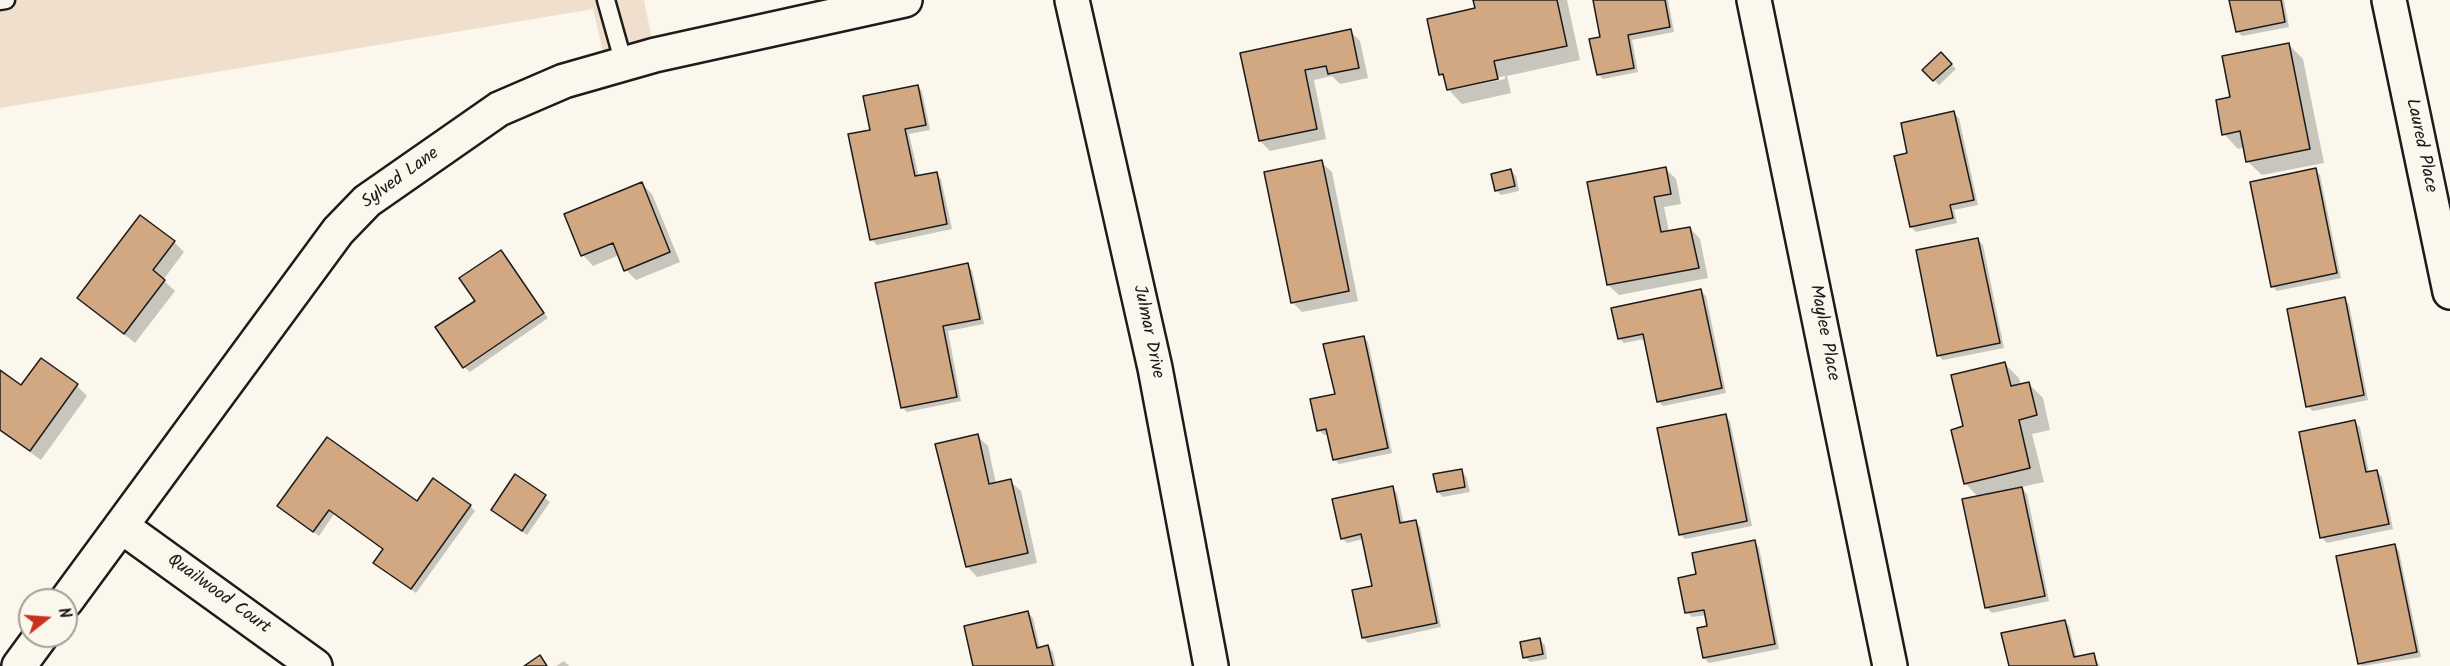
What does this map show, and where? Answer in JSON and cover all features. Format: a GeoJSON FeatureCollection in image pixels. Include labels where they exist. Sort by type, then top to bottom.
{"type":"FeatureCollection","features":[{"type":"Feature","properties":{"kind":"street","name":"Sylved Lane"},"geometry":{"type":"LineString","coordinates":[[76,588],[338,231],[367,201],[499,109],[564,81],[624,63],[904,0]]}},
{"type":"Feature","properties":{"kind":"street","name":"Julmar Drive"},"geometry":{"type":"LineString","coordinates":[[1072,0],[1155,368],[1211,666]]}},
{"type":"Feature","properties":{"kind":"street","name":"Maylee Place"},"geometry":{"type":"LineString","coordinates":[[1754,0],[1890,666]]}},
{"type":"Feature","properties":{"kind":"street","name":"Laured Place"},"geometry":{"type":"LineString","coordinates":[[2389,0],[2450,292]]}},
{"type":"Feature","properties":{"kind":"street","name":"Quailwood Court"},"geometry":{"type":"LineString","coordinates":[[121,526],[315,666]]}},
{"type":"Feature","properties":{"kind":"street"},"geometry":{"type":"LineString","coordinates":[[19,666],[32,648]]}},
{"type":"Feature","properties":{"kind":"lane"},"geometry":{"type":"LineString","coordinates":[[0,1],[6,0]]}},
{"type":"Feature","properties":{"kind":"lane"},"geometry":{"type":"LineString","coordinates":[[606,0],[624,63]]}},
{"type":"Feature","properties":{"kind":"shaded area"},"geometry":{"type":"Polygon","coordinates":[[[0,0],[644,0],[655,55],[607,69],[593,9],[0,108],[0,0]]]}},
{"type":"Feature","properties":{"kind":"building"},"geometry":{"type":"Polygon","coordinates":[[[1473,0],[1557,0],[1567,46],[1494,61],[1498,79],[1447,90],[1443,74],[1439,75],[1427,19],[1475,8],[1473,0]]]}},
{"type":"Feature","properties":{"kind":"building"},"geometry":{"type":"Polygon","coordinates":[[[1593,0],[1665,0],[1670,27],[1628,35],[1634,68],[1597,75],[1589,39],[1600,37],[1593,0]]]}},
{"type":"Feature","properties":{"kind":"building"},"geometry":{"type":"Polygon","coordinates":[[[2229,0],[2281,0],[2285,22],[2236,32],[2229,0]]]}},
{"type":"Feature","properties":{"kind":"building"},"geometry":{"type":"Polygon","coordinates":[[[1351,29],[1359,68],[1328,74],[1326,66],[1305,70],[1317,129],[1259,141],[1240,53],[1351,29]]]}},
{"type":"Feature","properties":{"kind":"building"},"geometry":{"type":"Polygon","coordinates":[[[2289,43],[2310,149],[2246,162],[2240,131],[2222,135],[2216,100],[2230,97],[2222,56],[2289,43]]]}},
{"type":"Feature","properties":{"kind":"building"},"geometry":{"type":"Polygon","coordinates":[[[1941,52],[1952,64],[1933,81],[1922,70],[1941,52]]]}},
{"type":"Feature","properties":{"kind":"building"},"geometry":{"type":"Polygon","coordinates":[[[918,85],[926,125],[905,129],[915,176],[937,172],[947,224],[870,240],[848,134],[870,130],[863,96],[918,85]]]}},
{"type":"Feature","properties":{"kind":"building"},"geometry":{"type":"Polygon","coordinates":[[[1954,111],[1974,200],[1950,205],[1953,218],[1910,227],[1894,156],[1907,153],[1901,123],[1954,111]]]}},
{"type":"Feature","properties":{"kind":"building"},"geometry":{"type":"Polygon","coordinates":[[[1322,160],[1349,291],[1291,303],[1264,172],[1322,160]]]}},
{"type":"Feature","properties":{"kind":"building"},"geometry":{"type":"Polygon","coordinates":[[[1666,167],[1671,194],[1654,197],[1661,232],[1690,227],[1699,268],[1607,285],[1587,182],[1666,167]]]}},
{"type":"Feature","properties":{"kind":"building"},"geometry":{"type":"Polygon","coordinates":[[[2316,168],[2337,273],[2271,287],[2250,182],[2316,168]]]}},
{"type":"Feature","properties":{"kind":"building"},"geometry":{"type":"Polygon","coordinates":[[[1511,169],[1515,186],[1495,191],[1491,174],[1511,169]]]}},
{"type":"Feature","properties":{"kind":"building"},"geometry":{"type":"Polygon","coordinates":[[[642,182],[670,252],[624,271],[613,243],[581,256],[564,214],[642,182]]]}},
{"type":"Feature","properties":{"kind":"building"},"geometry":{"type":"Polygon","coordinates":[[[140,215],[175,241],[153,270],[165,280],[124,334],[77,298],[140,215]]]}},
{"type":"Feature","properties":{"kind":"building"},"geometry":{"type":"Polygon","coordinates":[[[1978,238],[2000,343],[1937,356],[1916,250],[1978,238]]]}},
{"type":"Feature","properties":{"kind":"building"},"geometry":{"type":"Polygon","coordinates":[[[501,250],[544,313],[463,368],[435,327],[475,301],[459,278],[501,250]]]}},
{"type":"Feature","properties":{"kind":"building"},"geometry":{"type":"Polygon","coordinates":[[[968,263],[980,319],[943,326],[957,397],[901,408],[875,283],[968,263]]]}},
{"type":"Feature","properties":{"kind":"building"},"geometry":{"type":"Polygon","coordinates":[[[1701,289],[1722,388],[1657,402],[1643,334],[1618,339],[1611,308],[1701,289]]]}},
{"type":"Feature","properties":{"kind":"building"},"geometry":{"type":"Polygon","coordinates":[[[2345,297],[2364,395],[2306,407],[2287,309],[2345,297]]]}},
{"type":"Feature","properties":{"kind":"building"},"geometry":{"type":"Polygon","coordinates":[[[1364,336],[1388,448],[1333,460],[1326,429],[1317,431],[1310,399],[1335,394],[1323,344],[1364,336]]]}},
{"type":"Feature","properties":{"kind":"building"},"geometry":{"type":"Polygon","coordinates":[[[41,358],[78,384],[30,451],[0,430],[0,370],[21,385],[41,358]]]}},
{"type":"Feature","properties":{"kind":"building"},"geometry":{"type":"Polygon","coordinates":[[[2005,362],[2011,386],[2029,382],[2037,415],[2019,420],[2030,468],[1964,484],[1951,430],[1963,426],[1951,375],[2005,362]]]}},
{"type":"Feature","properties":{"kind":"building"},"geometry":{"type":"Polygon","coordinates":[[[1726,414],[1747,521],[1679,535],[1657,428],[1726,414]]]}},
{"type":"Feature","properties":{"kind":"building"},"geometry":{"type":"Polygon","coordinates":[[[2355,420],[2366,472],[2377,470],[2389,524],[2320,538],[2299,432],[2355,420]]]}},
{"type":"Feature","properties":{"kind":"building"},"geometry":{"type":"Polygon","coordinates":[[[978,434],[989,484],[1011,479],[1028,553],[966,567],[935,444],[978,434]]]}},
{"type":"Feature","properties":{"kind":"building"},"geometry":{"type":"Polygon","coordinates":[[[327,437],[417,501],[433,478],[471,505],[411,589],[373,563],[383,549],[329,510],[313,532],[277,506],[327,437]]]}},
{"type":"Feature","properties":{"kind":"building"},"geometry":{"type":"Polygon","coordinates":[[[1462,469],[1465,487],[1437,492],[1433,474],[1462,469]]]}},
{"type":"Feature","properties":{"kind":"building"},"geometry":{"type":"Polygon","coordinates":[[[515,474],[546,495],[522,531],[491,510],[515,474]]]}},
{"type":"Feature","properties":{"kind":"building"},"geometry":{"type":"Polygon","coordinates":[[[1393,486],[1400,523],[1416,520],[1437,623],[1362,638],[1352,590],[1372,586],[1361,534],[1341,539],[1332,499],[1393,486]]]}},
{"type":"Feature","properties":{"kind":"building"},"geometry":{"type":"Polygon","coordinates":[[[2022,487],[2045,596],[1985,608],[1962,499],[2022,487]]]}},
{"type":"Feature","properties":{"kind":"building"},"geometry":{"type":"Polygon","coordinates":[[[1755,540],[1775,644],[1703,658],[1697,628],[1707,626],[1704,610],[1685,613],[1678,578],[1696,574],[1692,553],[1755,540]]]}},
{"type":"Feature","properties":{"kind":"building"},"geometry":{"type":"Polygon","coordinates":[[[2395,544],[2417,652],[2358,664],[2336,556],[2395,544]]]}},
{"type":"Feature","properties":{"kind":"building"},"geometry":{"type":"Polygon","coordinates":[[[1028,611],[1037,648],[1048,645],[1053,666],[973,666],[964,626],[1028,611]]]}},
{"type":"Feature","properties":{"kind":"building"},"geometry":{"type":"Polygon","coordinates":[[[2065,620],[2074,657],[2094,653],[2097,666],[2009,666],[2001,633],[2065,620]]]}},
{"type":"Feature","properties":{"kind":"building"},"geometry":{"type":"Polygon","coordinates":[[[1540,638],[1543,654],[1523,658],[1520,642],[1540,638]]]}},
{"type":"Feature","properties":{"kind":"building"},"geometry":{"type":"Polygon","coordinates":[[[540,655],[547,666],[524,666],[540,655]]]}}]}
